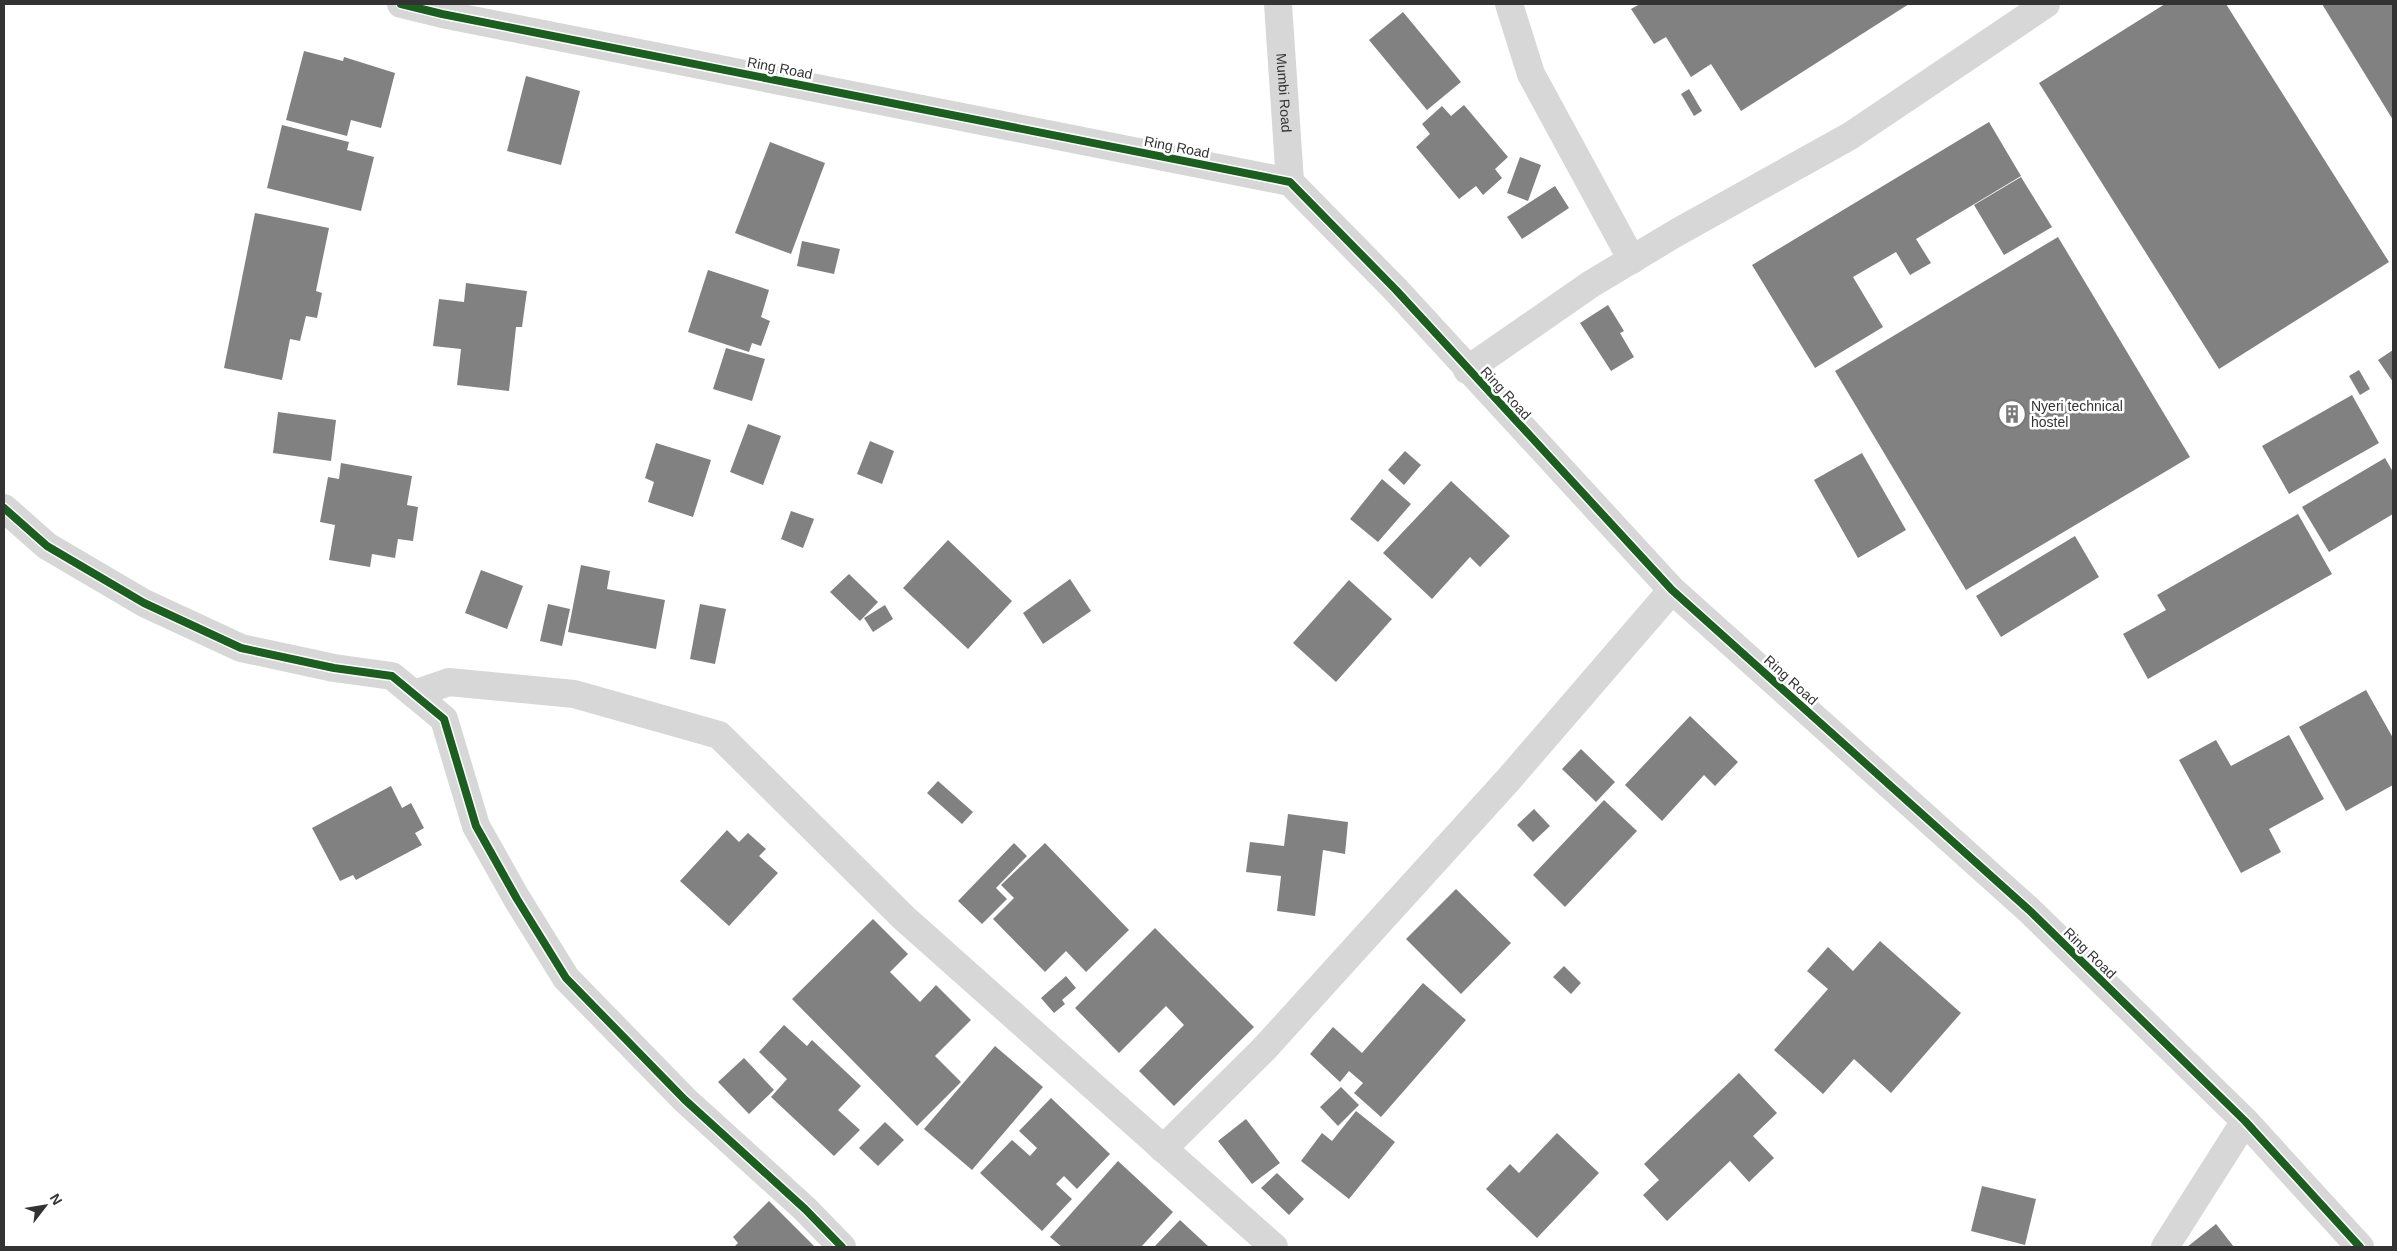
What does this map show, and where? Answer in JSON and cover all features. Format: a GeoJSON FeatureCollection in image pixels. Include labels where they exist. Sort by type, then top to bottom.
{"type":"FeatureCollection","features":[{"type":"Feature","properties":{"kind":"street","name":"Ring Road"},"geometry":{"type":"LineString","coordinates":[[401,4],[442,14],[1290,182],[1396,290],[1467,370],[1672,590],[2028,910],[2245,1121],[2360,1247]]}},
{"type":"Feature","properties":{"kind":"street","name":"Mumbi Road"},"geometry":{"type":"LineString","coordinates":[[1278,4],[1290,182]]}},
{"type":"Feature","properties":{"kind":"street"},"geometry":{"type":"LineString","coordinates":[[1509,4],[1531,74],[1632,260]]}},
{"type":"Feature","properties":{"kind":"street"},"geometry":{"type":"LineString","coordinates":[[1467,370],[1591,284],[1850,136],[2046,4]]}},
{"type":"Feature","properties":{"kind":"street"},"geometry":{"type":"LineString","coordinates":[[4,508],[47,546],[144,603],[241,648],[334,668],[392,676],[444,719],[476,826],[517,899],[566,978],[685,1100],[805,1209],[842,1247]]}},
{"type":"Feature","properties":{"kind":"street"},"geometry":{"type":"LineString","coordinates":[[1164,1149],[1264,1049],[1509,779],[1672,590]]}},
{"type":"Feature","properties":{"kind":"street"},"geometry":{"type":"LineString","coordinates":[[414,694],[449,682],[574,694],[719,735],[904,918],[1274,1247]]}},
{"type":"Feature","properties":{"kind":"street"},"geometry":{"type":"LineString","coordinates":[[2165,1247],[2245,1121]]}},
{"type":"Feature","properties":{"kind":"building"},"geometry":{"type":"Polygon","coordinates":[[[1640,4],[1909,4],[1741,111],[1711,64],[1691,77],[1666,37],[1654,44],[1631,9],[1640,4]]]}},
{"type":"Feature","properties":{"kind":"building"},"geometry":{"type":"Polygon","coordinates":[[[2165,4],[2226,4],[2389,262],[2219,369],[2039,83],[2165,4]]]}},
{"type":"Feature","properties":{"kind":"building"},"geometry":{"type":"Polygon","coordinates":[[[2322,4],[2393,4],[2393,120],[2322,4]]]}},
{"type":"Feature","properties":{"kind":"building"},"geometry":{"type":"Polygon","coordinates":[[[1403,12],[1461,82],[1427,110],[1369,40],[1403,12]]]}},
{"type":"Feature","properties":{"kind":"building"},"geometry":{"type":"Polygon","coordinates":[[[304,51],[343,61],[344,57],[395,73],[381,128],[351,120],[347,136],[286,120],[304,51]]]}},
{"type":"Feature","properties":{"kind":"building"},"geometry":{"type":"Polygon","coordinates":[[[526,76],[580,91],[561,165],[507,151],[526,76]]]}},
{"type":"Feature","properties":{"kind":"building"},"geometry":{"type":"Polygon","coordinates":[[[1689,89],[1702,111],[1694,116],[1681,94],[1689,89]]]}},
{"type":"Feature","properties":{"kind":"building"},"geometry":{"type":"Polygon","coordinates":[[[1464,105],[1508,157],[1495,169],[1502,178],[1483,195],[1476,186],[1459,199],[1416,147],[1430,134],[1422,124],[1442,106],[1451,116],[1464,105]]]}},
{"type":"Feature","properties":{"kind":"building"},"geometry":{"type":"Polygon","coordinates":[[[1989,122],[2021,176],[1916,239],[1931,263],[1910,275],[1896,252],[1853,277],[1883,327],[1815,368],[1752,265],[1989,122]]]}},
{"type":"Feature","properties":{"kind":"building"},"geometry":{"type":"Polygon","coordinates":[[[282,125],[349,142],[347,150],[374,157],[361,211],[267,188],[282,125]]]}},
{"type":"Feature","properties":{"kind":"building"},"geometry":{"type":"Polygon","coordinates":[[[770,142],[825,163],[791,254],[735,233],[770,142]]]}},
{"type":"Feature","properties":{"kind":"building"},"geometry":{"type":"Polygon","coordinates":[[[1520,157],[1541,165],[1528,201],[1507,193],[1520,157]]]}},
{"type":"Feature","properties":{"kind":"building"},"geometry":{"type":"Polygon","coordinates":[[[2021,177],[2052,227],[2004,255],[1974,205],[2021,177]]]}},
{"type":"Feature","properties":{"kind":"building"},"geometry":{"type":"Polygon","coordinates":[[[1555,186],[1569,208],[1522,239],[1507,217],[1555,186]]]}},
{"type":"Feature","properties":{"kind":"building"},"geometry":{"type":"Polygon","coordinates":[[[255,213],[329,228],[316,291],[322,293],[317,318],[306,316],[300,341],[290,339],[282,380],[224,368],[255,213]]]}},
{"type":"Feature","properties":{"kind":"building","name":"Nyeri technical hostel"},"geometry":{"type":"Polygon","coordinates":[[[2058,237],[2190,457],[1966,590],[1835,371],[2058,237]]]}},
{"type":"Feature","properties":{"kind":"building"},"geometry":{"type":"Polygon","coordinates":[[[802,241],[840,249],[834,274],[797,266],[802,241]]]}},
{"type":"Feature","properties":{"kind":"building"},"geometry":{"type":"Polygon","coordinates":[[[708,270],[769,290],[761,317],[770,321],[761,346],[752,343],[749,352],[688,332],[708,270]]]}},
{"type":"Feature","properties":{"kind":"building"},"geometry":{"type":"Polygon","coordinates":[[[466,283],[527,291],[522,327],[516,327],[509,391],[457,385],[461,349],[433,346],[439,299],[464,302],[466,283]]]}},
{"type":"Feature","properties":{"kind":"building"},"geometry":{"type":"Polygon","coordinates":[[[1608,305],[1624,331],[1620,333],[1634,357],[1611,371],[1580,323],[1608,305]]]}},
{"type":"Feature","properties":{"kind":"building"},"geometry":{"type":"Polygon","coordinates":[[[726,348],[765,359],[752,401],[713,389],[726,348]]]}},
{"type":"Feature","properties":{"kind":"building"},"geometry":{"type":"Polygon","coordinates":[[[2393,350],[2393,382],[2378,360],[2393,350]]]}},
{"type":"Feature","properties":{"kind":"building"},"geometry":{"type":"Polygon","coordinates":[[[2359,370],[2370,389],[2360,395],[2349,376],[2359,370]]]}},
{"type":"Feature","properties":{"kind":"building"},"geometry":{"type":"Polygon","coordinates":[[[2352,395],[2379,443],[2289,494],[2262,446],[2352,395]]]}},
{"type":"Feature","properties":{"kind":"building"},"geometry":{"type":"Polygon","coordinates":[[[278,412],[336,420],[331,461],[273,453],[278,412]]]}},
{"type":"Feature","properties":{"kind":"building"},"geometry":{"type":"Polygon","coordinates":[[[748,424],[781,436],[763,485],[730,472],[748,424]]]}},
{"type":"Feature","properties":{"kind":"building"},"geometry":{"type":"Polygon","coordinates":[[[870,441],[894,451],[882,484],[857,474],[870,441]]]}},
{"type":"Feature","properties":{"kind":"building"},"geometry":{"type":"Polygon","coordinates":[[[656,443],[711,460],[693,517],[648,502],[654,482],[645,478],[656,443]]]}},
{"type":"Feature","properties":{"kind":"building"},"geometry":{"type":"Polygon","coordinates":[[[1405,451],[1421,465],[1404,485],[1388,470],[1405,451]]]}},
{"type":"Feature","properties":{"kind":"building"},"geometry":{"type":"Polygon","coordinates":[[[1862,453],[1906,530],[1858,558],[1814,480],[1862,453]]]}},
{"type":"Feature","properties":{"kind":"building"},"geometry":{"type":"Polygon","coordinates":[[[2385,458],[2393,472],[2393,514],[2329,552],[2302,507],[2385,458]]]}},
{"type":"Feature","properties":{"kind":"building"},"geometry":{"type":"Polygon","coordinates":[[[341,463],[412,476],[407,505],[418,507],[413,541],[398,539],[395,558],[372,554],[370,567],[329,560],[335,525],[320,522],[328,477],[339,479],[341,463]]]}},
{"type":"Feature","properties":{"kind":"building"},"geometry":{"type":"Polygon","coordinates":[[[1382,479],[1411,504],[1378,542],[1350,519],[1382,479]]]}},
{"type":"Feature","properties":{"kind":"building"},"geometry":{"type":"Polygon","coordinates":[[[1451,481],[1510,536],[1480,567],[1470,557],[1432,599],[1383,553],[1451,481]]]}},
{"type":"Feature","properties":{"kind":"building"},"geometry":{"type":"Polygon","coordinates":[[[791,511],[814,519],[803,548],[781,539],[791,511]]]}},
{"type":"Feature","properties":{"kind":"building"},"geometry":{"type":"Polygon","coordinates":[[[2298,514],[2332,574],[2148,679],[2123,634],[2166,610],[2157,595],[2298,514]]]}},
{"type":"Feature","properties":{"kind":"building"},"geometry":{"type":"Polygon","coordinates":[[[2075,536],[2099,577],[2001,637],[1976,596],[2075,536]]]}},
{"type":"Feature","properties":{"kind":"building"},"geometry":{"type":"Polygon","coordinates":[[[948,540],[1012,601],[968,649],[903,588],[948,540]]]}},
{"type":"Feature","properties":{"kind":"building"},"geometry":{"type":"Polygon","coordinates":[[[581,565],[610,571],[607,589],[665,600],[656,649],[568,632],[581,565]]]}},
{"type":"Feature","properties":{"kind":"building"},"geometry":{"type":"Polygon","coordinates":[[[481,570],[523,586],[507,629],[465,613],[481,570]]]}},
{"type":"Feature","properties":{"kind":"building"},"geometry":{"type":"Polygon","coordinates":[[[849,574],[878,602],[860,621],[830,592],[849,574]]]}},
{"type":"Feature","properties":{"kind":"building"},"geometry":{"type":"Polygon","coordinates":[[[1070,579],[1091,611],[1043,644],[1023,613],[1070,579]]]}},
{"type":"Feature","properties":{"kind":"building"},"geometry":{"type":"Polygon","coordinates":[[[1349,580],[1392,619],[1336,682],[1293,643],[1349,580]]]}},
{"type":"Feature","properties":{"kind":"building"},"geometry":{"type":"Polygon","coordinates":[[[548,604],[570,609],[562,646],[540,641],[548,604]]]}},
{"type":"Feature","properties":{"kind":"building"},"geometry":{"type":"Polygon","coordinates":[[[700,604],[726,609],[715,664],[690,659],[700,604]]]}},
{"type":"Feature","properties":{"kind":"building"},"geometry":{"type":"Polygon","coordinates":[[[885,605],[893,619],[873,632],[864,618],[885,605]]]}},
{"type":"Feature","properties":{"kind":"building"},"geometry":{"type":"Polygon","coordinates":[[[2366,690],[2393,738],[2393,785],[2346,811],[2299,727],[2366,690]]]}},
{"type":"Feature","properties":{"kind":"building"},"geometry":{"type":"Polygon","coordinates":[[[1690,716],[1738,762],[1715,786],[1704,775],[1662,821],[1625,785],[1690,716]]]}},
{"type":"Feature","properties":{"kind":"building"},"geometry":{"type":"Polygon","coordinates":[[[2289,735],[2324,799],[2269,829],[2281,852],[2241,873],[2179,760],[2216,740],[2231,766],[2289,735]]]}},
{"type":"Feature","properties":{"kind":"building"},"geometry":{"type":"Polygon","coordinates":[[[1581,749],[1615,782],[1596,802],[1562,769],[1581,749]]]}},
{"type":"Feature","properties":{"kind":"building"},"geometry":{"type":"Polygon","coordinates":[[[938,781],[973,812],[962,824],[927,793],[938,781]]]}},
{"type":"Feature","properties":{"kind":"building"},"geometry":{"type":"Polygon","coordinates":[[[391,786],[402,808],[411,803],[424,828],[415,833],[422,845],[356,880],[353,875],[340,881],[312,828],[391,786]]]}},
{"type":"Feature","properties":{"kind":"building"},"geometry":{"type":"Polygon","coordinates":[[[1604,800],[1637,831],[1565,907],[1533,875],[1604,800]]]}},
{"type":"Feature","properties":{"kind":"building"},"geometry":{"type":"Polygon","coordinates":[[[1534,809],[1550,826],[1533,842],[1517,825],[1534,809]]]}},
{"type":"Feature","properties":{"kind":"building"},"geometry":{"type":"Polygon","coordinates":[[[1288,814],[1348,822],[1345,854],[1323,850],[1315,916],[1277,911],[1281,876],[1246,872],[1250,842],[1284,846],[1288,814]]]}},
{"type":"Feature","properties":{"kind":"building"},"geometry":{"type":"Polygon","coordinates":[[[727,830],[739,842],[748,833],[766,849],[759,856],[778,873],[729,926],[680,881],[727,830]]]}},
{"type":"Feature","properties":{"kind":"building"},"geometry":{"type":"Polygon","coordinates":[[[1014,843],[1027,856],[996,888],[1007,899],[982,924],[958,901],[1014,843]]]}},
{"type":"Feature","properties":{"kind":"building"},"geometry":{"type":"Polygon","coordinates":[[[1045,843],[1129,930],[1086,972],[1066,951],[1045,972],[993,919],[1014,898],[1001,885],[1045,843]]]}},
{"type":"Feature","properties":{"kind":"building"},"geometry":{"type":"Polygon","coordinates":[[[1456,889],[1511,943],[1461,994],[1406,939],[1456,889]]]}},
{"type":"Feature","properties":{"kind":"building"},"geometry":{"type":"Polygon","coordinates":[[[873,919],[908,954],[890,972],[920,1002],[936,985],[971,1020],[935,1056],[961,1082],[917,1126],[792,999],[873,919]]]}},
{"type":"Feature","properties":{"kind":"building"},"geometry":{"type":"Polygon","coordinates":[[[1155,928],[1254,1027],[1174,1106],[1139,1071],[1184,1025],[1166,1006],[1119,1053],[1075,1008],[1155,928]]]}},
{"type":"Feature","properties":{"kind":"building"},"geometry":{"type":"Polygon","coordinates":[[[1880,941],[1961,1013],[1891,1093],[1854,1059],[1823,1094],[1774,1050],[1828,989],[1807,971],[1828,947],[1853,971],[1880,941]]]}},
{"type":"Feature","properties":{"kind":"building"},"geometry":{"type":"Polygon","coordinates":[[[1564,966],[1581,983],[1571,994],[1553,977],[1564,966]]]}},
{"type":"Feature","properties":{"kind":"building"},"geometry":{"type":"Polygon","coordinates":[[[1066,976],[1076,988],[1062,1000],[1065,1004],[1054,1013],[1041,998],[1066,976]]]}},
{"type":"Feature","properties":{"kind":"building"},"geometry":{"type":"Polygon","coordinates":[[[1423,983],[1466,1020],[1381,1117],[1354,1093],[1363,1083],[1349,1071],[1340,1082],[1310,1054],[1333,1027],[1362,1053],[1423,983]]]}},
{"type":"Feature","properties":{"kind":"building"},"geometry":{"type":"Polygon","coordinates":[[[784,1025],[807,1046],[812,1040],[861,1086],[838,1110],[860,1130],[834,1156],[771,1097],[787,1079],[759,1052],[784,1025]]]}},
{"type":"Feature","properties":{"kind":"building"},"geometry":{"type":"Polygon","coordinates":[[[995,1046],[1043,1087],[972,1170],[924,1129],[995,1046]]]}},
{"type":"Feature","properties":{"kind":"building"},"geometry":{"type":"Polygon","coordinates":[[[744,1058],[774,1090],[749,1114],[718,1082],[744,1058]]]}},
{"type":"Feature","properties":{"kind":"building"},"geometry":{"type":"Polygon","coordinates":[[[1739,1073],[1777,1113],[1753,1136],[1774,1158],[1749,1182],[1730,1161],[1667,1221],[1643,1195],[1659,1180],[1644,1164],[1739,1073]]]}},
{"type":"Feature","properties":{"kind":"building"},"geometry":{"type":"Polygon","coordinates":[[[1341,1087],[1359,1105],[1338,1126],[1320,1107],[1341,1087]]]}},
{"type":"Feature","properties":{"kind":"building"},"geometry":{"type":"Polygon","coordinates":[[[1051,1098],[1110,1154],[1077,1189],[1064,1176],[1056,1184],[1072,1199],[1042,1231],[980,1173],[1012,1140],[1030,1156],[1037,1148],[1019,1131],[1051,1098]]]}},
{"type":"Feature","properties":{"kind":"building"},"geometry":{"type":"Polygon","coordinates":[[[1356,1111],[1395,1142],[1349,1199],[1301,1161],[1322,1133],[1332,1141],[1356,1111]]]}},
{"type":"Feature","properties":{"kind":"building"},"geometry":{"type":"Polygon","coordinates":[[[1246,1119],[1280,1163],[1252,1184],[1218,1141],[1246,1119]]]}},
{"type":"Feature","properties":{"kind":"building"},"geometry":{"type":"Polygon","coordinates":[[[885,1122],[904,1140],[878,1166],[859,1148],[885,1122]]]}},
{"type":"Feature","properties":{"kind":"building"},"geometry":{"type":"Polygon","coordinates":[[[1557,1133],[1599,1173],[1537,1238],[1486,1189],[1510,1164],[1519,1173],[1557,1133]]]}},
{"type":"Feature","properties":{"kind":"building"},"geometry":{"type":"Polygon","coordinates":[[[1118,1161],[1173,1212],[1141,1247],[1062,1247],[1050,1237],[1118,1161]]]}},
{"type":"Feature","properties":{"kind":"building"},"geometry":{"type":"Polygon","coordinates":[[[1277,1173],[1304,1199],[1289,1215],[1261,1188],[1277,1173]]]}},
{"type":"Feature","properties":{"kind":"building"},"geometry":{"type":"Polygon","coordinates":[[[1982,1186],[2036,1199],[2025,1245],[1971,1231],[1982,1186]]]}},
{"type":"Feature","properties":{"kind":"building"},"geometry":{"type":"Polygon","coordinates":[[[769,1201],[815,1247],[734,1247],[738,1243],[733,1237],[769,1201]]]}},
{"type":"Feature","properties":{"kind":"building"},"geometry":{"type":"Polygon","coordinates":[[[1180,1220],[1209,1247],[1154,1247],[1180,1220]]]}},
{"type":"Feature","properties":{"kind":"building"},"geometry":{"type":"Polygon","coordinates":[[[2216,1224],[2234,1247],[2187,1247],[2216,1224]]]}},
{"type":"Feature","properties":{"kind":"cycle path"},"geometry":{"type":"LineString","coordinates":[[401,4],[442,14],[1290,182],[1396,290],[1672,590],[2029,910],[2245,1121],[2360,1247]]}},
{"type":"Feature","properties":{"kind":"cycle path"},"geometry":{"type":"LineString","coordinates":[[4,508],[47,546],[144,603],[241,648],[334,668],[392,676],[444,719],[476,826],[517,899],[566,978],[685,1100],[805,1209],[842,1247]]}},
{"type":"Feature","properties":{"kind":"place","name":"Nyeri technical hostel"},"geometry":{"type":"Point","coordinates":[2012,414]}}]}
